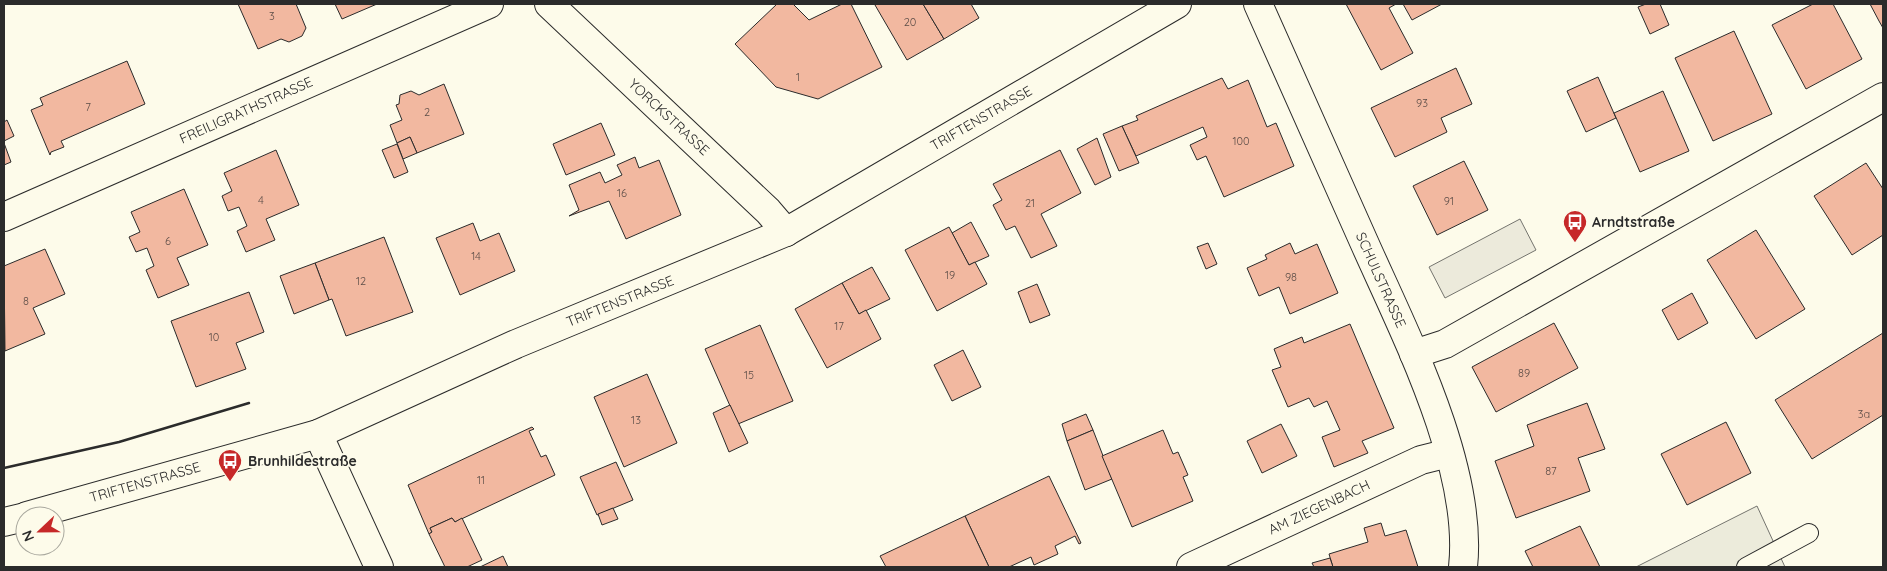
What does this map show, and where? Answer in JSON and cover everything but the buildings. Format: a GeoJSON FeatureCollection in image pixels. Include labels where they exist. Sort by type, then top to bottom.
{"type":"FeatureCollection","features":[{"type":"Feature","properties":{"kind":"street","name":"FREILIGRATHSTRASSE"},"geometry":{"type":"LineString","coordinates":[[4,217],[489,4]]}},
{"type":"Feature","properties":{"kind":"street","name":"YORCKSTRASSE"},"geometry":{"type":"LineString","coordinates":[[549,4],[768,212],[786,232]]}},
{"type":"Feature","properties":{"kind":"street","name":"TRIFTENSTRASSE"},"geometry":{"type":"LineString","coordinates":[[62,506],[318,434],[516,344],[786,232],[1177,4]]}},
{"type":"Feature","properties":{"kind":"street","name":"SCHULSTRASSE"},"geometry":{"type":"LineString","coordinates":[[1258,4],[1414,354],[1450,452],[1460,495],[1463,567]]}},
{"type":"Feature","properties":{"kind":"street"},"geometry":{"type":"LineString","coordinates":[[1414,354],[1445,344],[1883,97]]}},
{"type":"Feature","properties":{"kind":"street"},"geometry":{"type":"LineString","coordinates":[[318,434],[379,567]]}},
{"type":"Feature","properties":{"kind":"street","name":"AM ZIEGENBACH"},"geometry":{"type":"LineString","coordinates":[[1191,567],[1421,460],[1450,452]]}},
{"type":"Feature","properties":{"kind":"lane"},"geometry":{"type":"LineString","coordinates":[[1746,567],[1808,533]]}},
{"type":"Feature","properties":{"kind":"shaded area"},"geometry":{"type":"Polygon","coordinates":[[[1520,219],[1536,250],[1445,298],[1429,267],[1520,219]]]}},
{"type":"Feature","properties":{"kind":"shaded area"},"geometry":{"type":"Polygon","coordinates":[[[1757,506],[1785,567],[1636,567],[1757,506]]]}},
{"type":"Feature","properties":{"kind":"wall"},"geometry":{"type":"LineString","coordinates":[[4,468],[119,442],[249,403]]}},
{"type":"Feature","properties":{"kind":"place","name":"Arndtstraße"},"geometry":{"type":"Point","coordinates":[1575,243]}},
{"type":"Feature","properties":{"kind":"place","name":"Brunhildestraße"},"geometry":{"type":"Point","coordinates":[230,482]}}]}
